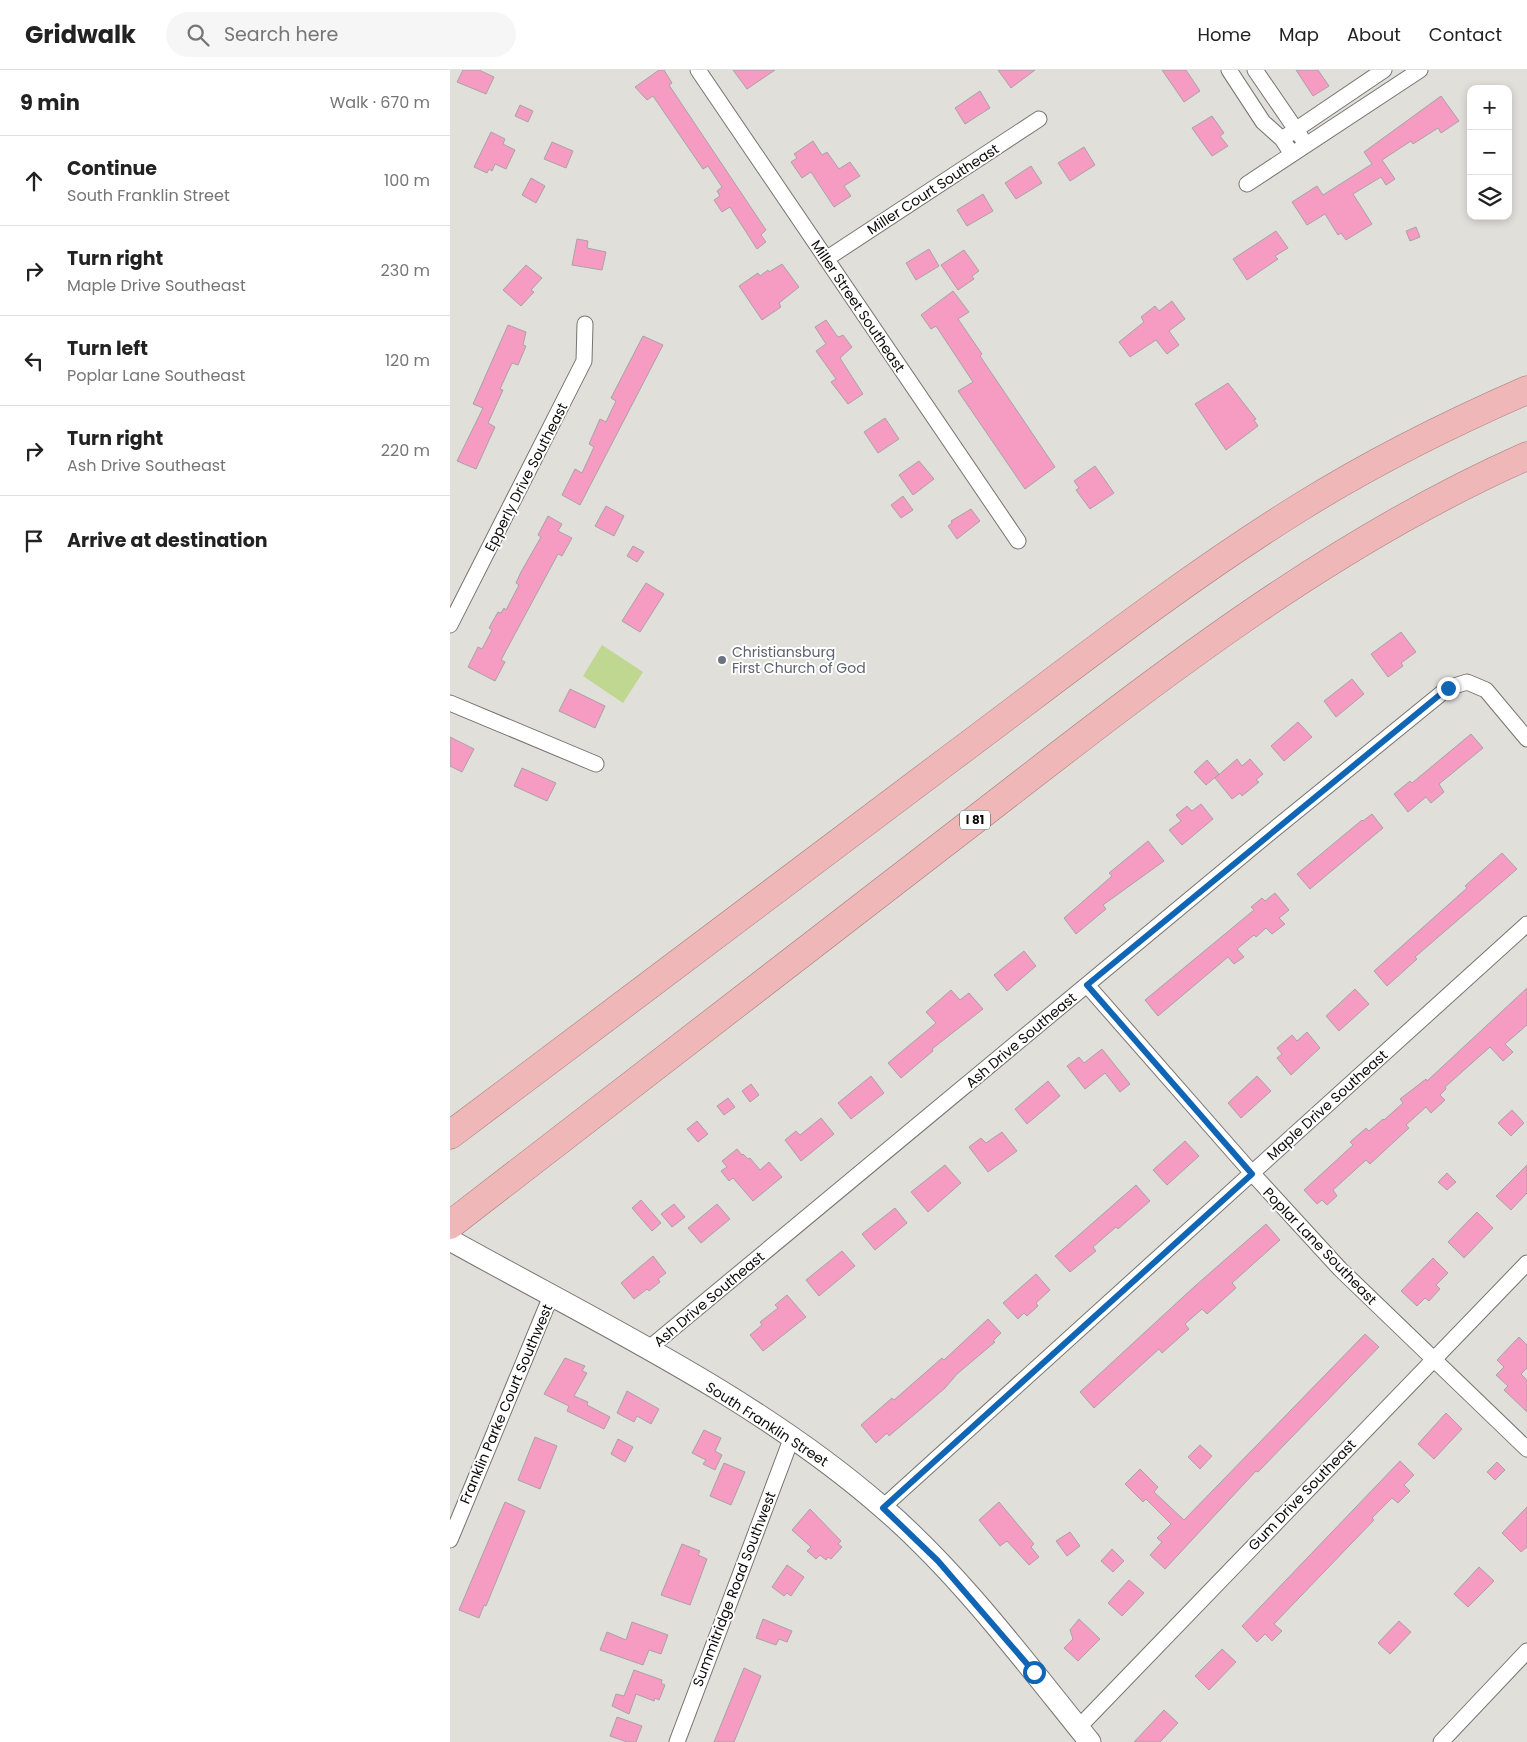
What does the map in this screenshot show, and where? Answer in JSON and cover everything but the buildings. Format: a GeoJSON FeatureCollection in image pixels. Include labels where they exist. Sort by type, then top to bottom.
{"type":"FeatureCollection","features":[{"type":"Feature","properties":{"kind":"highway"},"geometry":{"type":"LineString","coordinates":[[450,1136],[1083,659],[1209,567],[1300,507],[1389,457],[1477,412],[1527,390]]}},
{"type":"Feature","properties":{"kind":"highway","name":"I 81"},"geometry":{"type":"LineString","coordinates":[[450,1225],[1053,759],[1214,638],[1288,587],[1356,546],[1438,500],[1527,456]]}},
{"type":"Feature","properties":{"kind":"main road","name":"South Franklin Street"},"geometry":{"type":"LineString","coordinates":[[450,1240],[648,1349],[792,1437],[883,1508],[950,1575],[1084,1735]]}},
{"type":"Feature","properties":{"kind":"street","name":"Miller Street Southeast"},"geometry":{"type":"LineString","coordinates":[[698,70],[1018,541]]}},
{"type":"Feature","properties":{"kind":"street"},"geometry":{"type":"LineString","coordinates":[[1229,70],[1263,122],[1282,139],[1293,156]]}},
{"type":"Feature","properties":{"kind":"street"},"geometry":{"type":"LineString","coordinates":[[1255,70],[1307,146]]}},
{"type":"Feature","properties":{"kind":"street"},"geometry":{"type":"LineString","coordinates":[[1282,139],[1384,70]]}},
{"type":"Feature","properties":{"kind":"street"},"geometry":{"type":"LineString","coordinates":[[1247,184],[1293,156],[1420,70]]}},
{"type":"Feature","properties":{"kind":"street","name":"Miller Court Southeast"},"geometry":{"type":"LineString","coordinates":[[826,259],[1039,119]]}},
{"type":"Feature","properties":{"kind":"street","name":"Epperly Drive Southeast"},"geometry":{"type":"LineString","coordinates":[[450,625],[584,361],[585,324]]}},
{"type":"Feature","properties":{"kind":"street","name":"Ash Drive Southeast"},"geometry":{"type":"LineString","coordinates":[[648,1349],[1448,688],[1468,682],[1486,690],[1527,739]]}},
{"type":"Feature","properties":{"kind":"street"},"geometry":{"type":"LineString","coordinates":[[450,703],[596,764]]}},
{"type":"Feature","properties":{"kind":"street","name":"Maple Drive Southeast"},"geometry":{"type":"LineString","coordinates":[[883,1508],[1527,924]]}},
{"type":"Feature","properties":{"kind":"street","name":"Poplar Lane Southeast"},"geometry":{"type":"LineString","coordinates":[[1087,985],[1252,1174],[1340,1269],[1527,1449]]}},
{"type":"Feature","properties":{"kind":"street","name":"Gum Drive Southeast"},"geometry":{"type":"LineString","coordinates":[[1084,1735],[1433,1359],[1527,1263]]}},
{"type":"Feature","properties":{"kind":"street","name":"Franklin Parke Court Southwest"},"geometry":{"type":"LineString","coordinates":[[450,1540],[551,1296]]}},
{"type":"Feature","properties":{"kind":"street","name":"Summitridge Road Southwest"},"geometry":{"type":"LineString","coordinates":[[677,1742],[792,1437]]}},
{"type":"Feature","properties":{"kind":"street"},"geometry":{"type":"LineString","coordinates":[[1441,1742],[1527,1651]]}},
{"type":"Feature","properties":{"kind":"green space"},"geometry":{"type":"Polygon","coordinates":[[[602,645],[643,672],[623,703],[583,676],[602,645]]]}},
{"type":"Feature","properties":{"kind":"place","name":"Christiansburg First Church of God"},"geometry":{"type":"Point","coordinates":[722,660]}},
{"type":"Feature","properties":{"kind":"route"},"geometry":{"type":"LineString","coordinates":[[1034,1672],[938,1561],[883,1508],[1252,1174],[1087,985],[1448,688]]}}]}
